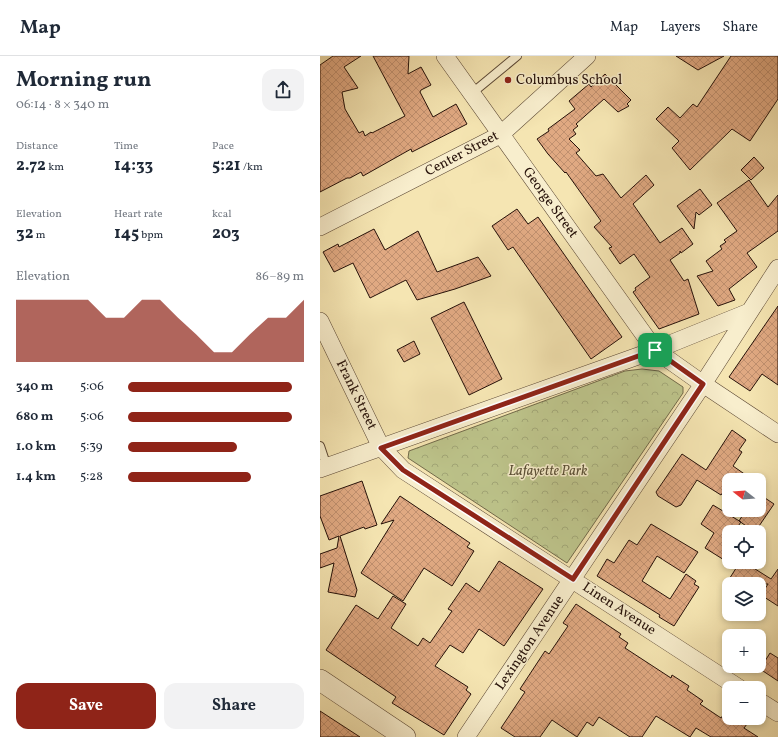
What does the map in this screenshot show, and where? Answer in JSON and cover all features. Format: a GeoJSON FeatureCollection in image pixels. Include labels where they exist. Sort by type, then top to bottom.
{"type":"FeatureCollection","features":[{"type":"Feature","properties":{"kind":"street","name":"George Street"},"geometry":{"type":"LineString","coordinates":[[445,56],[655,350],[778,434]]}},
{"type":"Feature","properties":{"kind":"street","name":"Center Street"},"geometry":{"type":"LineString","coordinates":[[320,227],[500,135],[587,56]]}},
{"type":"Feature","properties":{"kind":"street","name":"Lexington Avenue"},"geometry":{"type":"LineString","coordinates":[[466,737],[703,384],[778,268]]}},
{"type":"Feature","properties":{"kind":"street"},"geometry":{"type":"LineString","coordinates":[[323,468],[655,350],[749,312]]}},
{"type":"Feature","properties":{"kind":"street","name":"Frank Street"},"geometry":{"type":"LineString","coordinates":[[321,327],[381,448]]}},
{"type":"Feature","properties":{"kind":"street","name":"Linen Avenue"},"geometry":{"type":"LineString","coordinates":[[381,448],[403,470],[728,681]]}},
{"type":"Feature","properties":{"kind":"street"},"geometry":{"type":"LineString","coordinates":[[320,680],[405,737]]}},
{"type":"Feature","properties":{"kind":"street"},"geometry":{"type":"LineString","coordinates":[[766,705],[778,713]]}},
{"type":"Feature","properties":{"kind":"lane"},"geometry":{"type":"LineString","coordinates":[[471,94],[517,56]]}},
{"type":"Feature","properties":{"kind":"lane"},"geometry":{"type":"LineString","coordinates":[[320,446],[323,468]]}},
{"type":"Feature","properties":{"kind":"green space","name":"Lafayette Park"},"geometry":{"type":"Polygon","coordinates":[[[642,369],[659,371],[683,387],[683,393],[567,563],[408,458],[409,451],[625,371],[642,369]]]}},
{"type":"Feature","properties":{"kind":"building"},"geometry":{"type":"Polygon","coordinates":[[[333,56],[361,56],[344,67],[358,88],[342,92],[345,109],[359,133],[363,131],[365,136],[405,116],[373,56],[409,56],[408,74],[421,67],[431,85],[420,92],[433,117],[456,104],[467,124],[412,152],[411,149],[363,176],[361,172],[320,192],[320,65],[333,56]]]}},
{"type":"Feature","properties":{"kind":"building"},"geometry":{"type":"Polygon","coordinates":[[[676,56],[724,56],[698,70],[676,56]]]}},
{"type":"Feature","properties":{"kind":"building"},"geometry":{"type":"Polygon","coordinates":[[[731,56],[778,56],[778,99],[750,141],[732,129],[690,170],[672,148],[679,141],[656,119],[668,107],[680,118],[693,104],[697,107],[731,56]]]}},
{"type":"Feature","properties":{"kind":"building"},"geometry":{"type":"Polygon","coordinates":[[[605,74],[631,100],[627,104],[629,106],[618,112],[604,99],[576,124],[578,126],[573,130],[576,134],[569,139],[580,150],[576,153],[596,176],[603,174],[621,198],[646,175],[654,185],[633,204],[660,243],[682,228],[693,244],[681,253],[680,251],[680,253],[670,260],[684,281],[688,279],[699,314],[659,329],[633,292],[636,290],[635,288],[650,277],[634,254],[620,264],[609,248],[612,247],[594,227],[601,221],[566,172],[565,173],[548,154],[537,139],[575,109],[569,101],[589,84],[591,87],[605,74]]]}},
{"type":"Feature","properties":{"kind":"building"},"geometry":{"type":"Polygon","coordinates":[[[754,157],[764,168],[751,180],[741,170],[754,157]]]}},
{"type":"Feature","properties":{"kind":"building"},"geometry":{"type":"Polygon","coordinates":[[[749,180],[768,207],[778,195],[778,231],[747,253],[757,267],[729,289],[735,300],[718,306],[697,276],[713,271],[706,261],[722,249],[720,246],[726,242],[724,240],[737,231],[717,203],[749,180]]]}},
{"type":"Feature","properties":{"kind":"building"},"geometry":{"type":"Polygon","coordinates":[[[700,189],[712,205],[699,215],[696,212],[694,229],[677,206],[700,189]]]}},
{"type":"Feature","properties":{"kind":"building"},"geometry":{"type":"Polygon","coordinates":[[[517,209],[528,224],[538,217],[622,337],[591,359],[513,247],[508,250],[492,226],[517,209]]]}},
{"type":"Feature","properties":{"kind":"building"},"geometry":{"type":"Polygon","coordinates":[[[374,229],[385,250],[418,231],[437,272],[478,257],[491,276],[455,289],[417,300],[406,280],[370,298],[353,263],[334,272],[323,252],[338,244],[339,247],[374,229]]]}},
{"type":"Feature","properties":{"kind":"building"},"geometry":{"type":"Polygon","coordinates":[[[464,302],[502,379],[469,395],[431,318],[464,302]]]}},
{"type":"Feature","properties":{"kind":"building"},"geometry":{"type":"Polygon","coordinates":[[[778,306],[778,385],[762,374],[750,391],[729,377],[778,306]]]}},
{"type":"Feature","properties":{"kind":"building"},"geometry":{"type":"Polygon","coordinates":[[[414,341],[420,354],[404,362],[397,350],[414,341]]]}},
{"type":"Feature","properties":{"kind":"building"},"geometry":{"type":"Polygon","coordinates":[[[732,430],[746,440],[739,450],[742,452],[733,466],[743,473],[722,473],[721,495],[697,480],[681,505],[676,507],[658,496],[656,492],[682,454],[706,470],[732,430]]]}},
{"type":"Feature","properties":{"kind":"building"},"geometry":{"type":"Polygon","coordinates":[[[362,481],[377,525],[365,529],[364,527],[340,536],[357,590],[355,597],[328,592],[334,563],[320,568],[320,554],[337,548],[339,536],[329,540],[320,516],[320,496],[362,481]]]}},
{"type":"Feature","properties":{"kind":"building"},"geometry":{"type":"Polygon","coordinates":[[[400,496],[470,543],[467,547],[474,551],[452,586],[424,568],[403,601],[361,573],[394,520],[381,524],[400,496]]]}},
{"type":"Feature","properties":{"kind":"building"},"geometry":{"type":"Polygon","coordinates":[[[766,499],[774,504],[766,516],[766,499]]]}},
{"type":"Feature","properties":{"kind":"building"},"geometry":{"type":"Polygon","coordinates":[[[713,505],[722,510],[722,517],[733,517],[741,522],[739,525],[722,525],[722,559],[705,548],[714,533],[701,524],[713,505]]]}},
{"type":"Feature","properties":{"kind":"building"},"geometry":{"type":"Polygon","coordinates":[[[742,517],[765,517],[760,525],[745,525],[739,521],[742,517]]]}},
{"type":"Feature","properties":{"kind":"building"},"geometry":{"type":"Polygon","coordinates":[[[651,524],[698,552],[684,573],[657,556],[642,581],[670,599],[686,574],[696,581],[694,584],[699,587],[674,626],[659,617],[660,615],[597,576],[607,559],[614,563],[629,540],[637,545],[651,524]]]}},
{"type":"Feature","properties":{"kind":"building"},"geometry":{"type":"Polygon","coordinates":[[[499,561],[543,589],[504,646],[479,629],[463,653],[450,645],[435,666],[468,687],[466,690],[471,694],[444,735],[392,703],[396,697],[326,650],[356,605],[378,619],[393,596],[406,604],[391,628],[418,646],[423,638],[430,643],[452,611],[448,609],[466,583],[479,592],[499,561]]]}},
{"type":"Feature","properties":{"kind":"building"},"geometry":{"type":"Polygon","coordinates":[[[736,569],[755,569],[771,579],[778,569],[778,606],[766,598],[766,587],[768,584],[766,584],[766,577],[730,577],[736,569]]]}},
{"type":"Feature","properties":{"kind":"building"},"geometry":{"type":"Polygon","coordinates":[[[576,604],[621,634],[619,637],[628,643],[625,648],[671,678],[672,675],[689,686],[687,690],[703,701],[700,704],[721,718],[722,717],[722,725],[746,725],[744,728],[758,737],[711,737],[696,728],[690,737],[656,716],[642,737],[630,737],[599,717],[593,726],[587,722],[577,737],[552,720],[540,737],[515,737],[501,728],[525,692],[520,689],[545,651],[549,654],[568,626],[563,623],[576,604]]]}},
{"type":"Feature","properties":{"kind":"building"},"geometry":{"type":"Polygon","coordinates":[[[770,653],[778,658],[778,681],[766,673],[766,659],[770,653]]]}},
{"type":"Feature","properties":{"kind":"building"},"geometry":{"type":"Polygon","coordinates":[[[320,711],[360,737],[320,737],[320,711]]]}},
{"type":"Feature","properties":{"kind":"place","name":"Columbus School"},"geometry":{"type":"Point","coordinates":[508,80]}},
{"type":"Feature","properties":{"kind":"route"},"geometry":{"type":"LineString","coordinates":[[655,350],[703,384],[573,579],[403,470],[381,448],[436,428],[655,350]]}}]}
